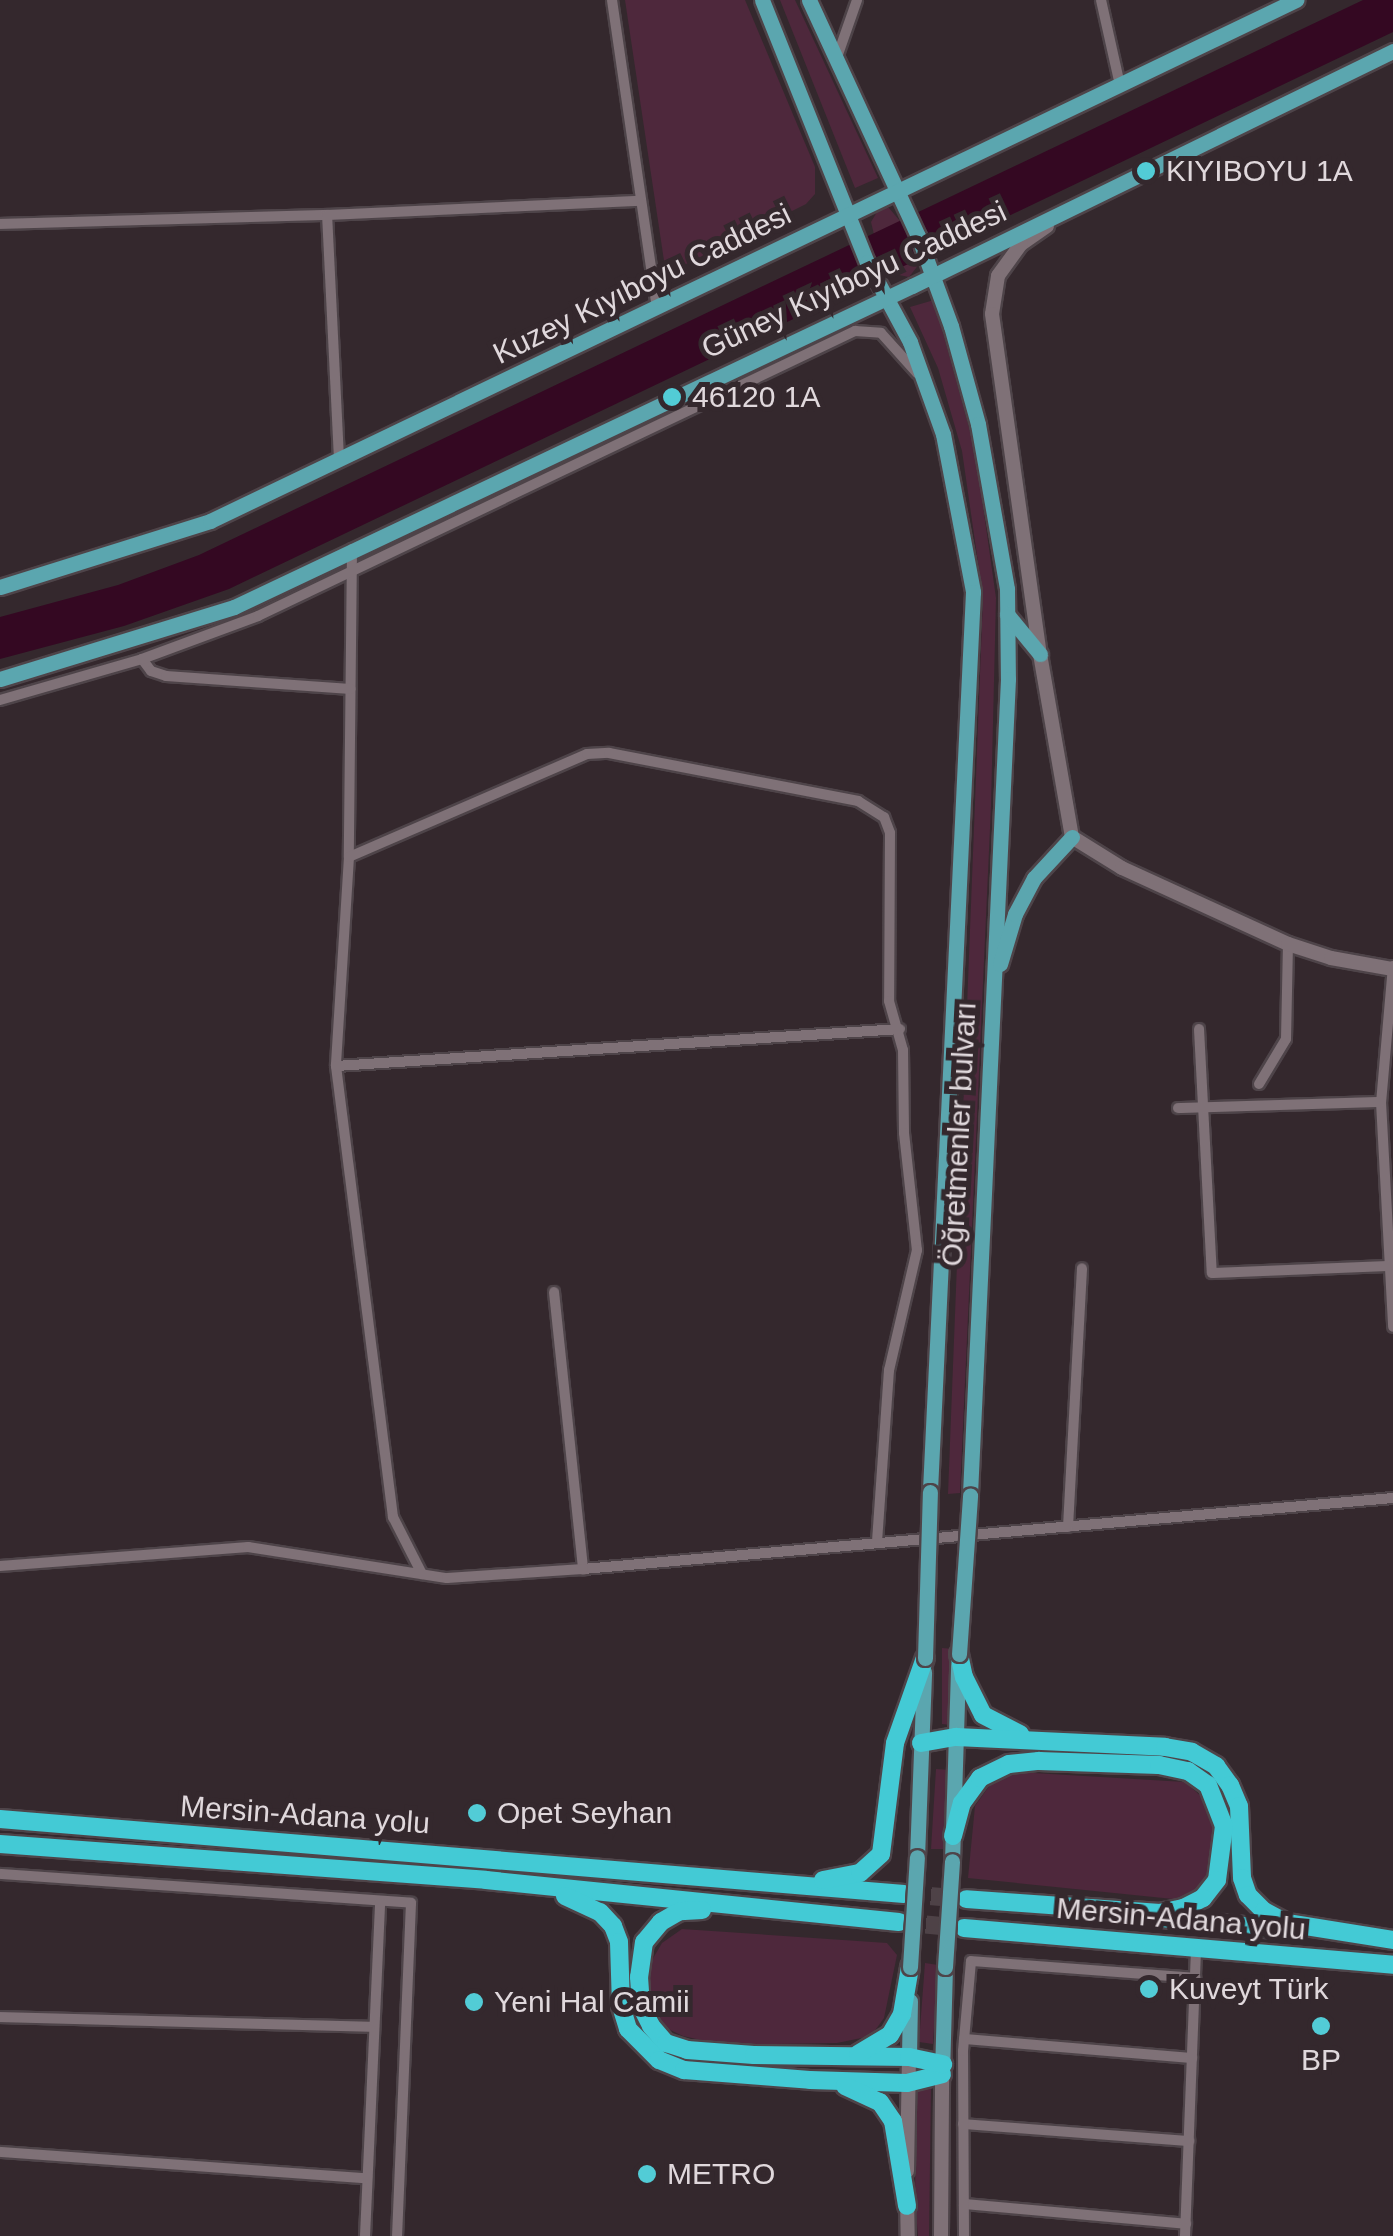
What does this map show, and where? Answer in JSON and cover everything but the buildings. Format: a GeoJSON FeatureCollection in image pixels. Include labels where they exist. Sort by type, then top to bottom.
{"type":"FeatureCollection","features":[{"type":"Feature","properties":{"kind":"highway"},"geometry":{"type":"LineString","coordinates":[[958,1654],[964,1678],[983,1715],[1008,1732],[1055,1741]]}},
{"type":"Feature","properties":{"kind":"highway"},"geometry":{"type":"LineString","coordinates":[[754,1881],[846,1877],[878,1860],[886,1837],[894,1743],[925,1658]]}},
{"type":"Feature","properties":{"kind":"highway"},"geometry":{"type":"LineString","coordinates":[[922,1743],[956,1737],[1165,1746],[1192,1752],[1216,1766],[1235,1795],[1239,1806],[1242,1878],[1248,1895],[1264,1911],[1287,1923],[1393,1940]]}},
{"type":"Feature","properties":{"kind":"highway","name":"Mersin-Adana yolu"},"geometry":{"type":"LineString","coordinates":[[953,1836],[962,1803],[980,1778],[1009,1764],[1039,1760],[1159,1765],[1188,1771],[1208,1785],[1220,1806],[1224,1826],[1217,1880],[1202,1898],[1183,1908],[1160,1913],[967,1899],[1393,1940]]}},
{"type":"Feature","properties":{"kind":"highway","name":"Mersin-Adana yolu"},"geometry":{"type":"LineString","coordinates":[[0,1819],[904,1894]]}},
{"type":"Feature","properties":{"kind":"highway","name":"Mersin-Adana yolu"},"geometry":{"type":"LineString","coordinates":[[0,1844],[486,1880],[899,1922]]}},
{"type":"Feature","properties":{"kind":"highway"},"geometry":{"type":"LineString","coordinates":[[486,1880],[578,1899],[600,1912],[613,1926],[619,1942],[621,2006],[628,2028],[659,2060],[684,2070],[810,2080],[907,2083],[942,2069]]}},
{"type":"Feature","properties":{"kind":"highway"},"geometry":{"type":"LineString","coordinates":[[822,1914],[680,1912],[660,1922],[644,1942],[639,1976],[641,2006],[651,2026],[666,2043],[686,2050],[842,2059],[909,2056],[942,2069]]}},
{"type":"Feature","properties":{"kind":"highway","name":"Mersin-Adana yolu"},"geometry":{"type":"LineString","coordinates":[[964,1928],[1393,1964]]}},
{"type":"Feature","properties":{"kind":"highway"},"geometry":{"type":"LineString","coordinates":[[842,2059],[870,2049],[890,2035],[902,2014],[910,1967]]}},
{"type":"Feature","properties":{"kind":"highway"},"geometry":{"type":"LineString","coordinates":[[810,2080],[857,2088],[880,2102],[893,2121],[907,2206]]}},
{"type":"Feature","properties":{"kind":"main road"},"geometry":{"type":"LineString","coordinates":[[762,0],[848,216]]}},
{"type":"Feature","properties":{"kind":"main road"},"geometry":{"type":"LineString","coordinates":[[809,0],[896,193]]}},
{"type":"Feature","properties":{"kind":"main road","name":"Kuzey Kıyıboyu Caddesi"},"geometry":{"type":"LineString","coordinates":[[0,587],[210,521],[1296,0]]}},
{"type":"Feature","properties":{"kind":"main road","name":"Güney Kıyıboyu Caddesi"},"geometry":{"type":"LineString","coordinates":[[0,679],[234,607],[884,291],[1075,205],[1393,51]]}},
{"type":"Feature","properties":{"kind":"main road","name":"Öğretmenler bulvarı"},"geometry":{"type":"LineString","coordinates":[[896,193],[931,269],[978,424],[1007,614],[994,987],[970,1494],[958,1654],[942,2069]]}},
{"type":"Feature","properties":{"kind":"main road"},"geometry":{"type":"LineString","coordinates":[[1075,205],[1021,244],[998,276],[992,295],[1005,418],[1072,837],[1122,868],[1288,944],[1331,958],[1393,968]]}},
{"type":"Feature","properties":{"kind":"main road","name":"Öğretmenler bulvarı"},"geometry":{"type":"LineString","coordinates":[[848,216],[926,387],[960,502],[972,592],[930,1492],[909,2056]]}},
{"type":"Feature","properties":{"kind":"main road"},"geometry":{"type":"LineString","coordinates":[[1007,614],[1040,654]]}},
{"type":"Feature","properties":{"kind":"main road"},"geometry":{"type":"LineString","coordinates":[[994,987],[1015,914],[1034,878],[1072,837]]}},
{"type":"Feature","properties":{"kind":"main road"},"geometry":{"type":"LineString","coordinates":[[908,2236],[909,2056]]}},
{"type":"Feature","properties":{"kind":"main road"},"geometry":{"type":"LineString","coordinates":[[940,2236],[942,2069]]}},
{"type":"Feature","properties":{"kind":"street"},"geometry":{"type":"LineString","coordinates":[[612,0],[656,308]]}},
{"type":"Feature","properties":{"kind":"street"},"geometry":{"type":"LineString","coordinates":[[836,60],[857,0]]}},
{"type":"Feature","properties":{"kind":"street"},"geometry":{"type":"LineString","coordinates":[[1101,0],[1120,84]]}},
{"type":"Feature","properties":{"kind":"street"},"geometry":{"type":"LineString","coordinates":[[0,224],[326,216],[641,200]]}},
{"type":"Feature","properties":{"kind":"street"},"geometry":{"type":"LineString","coordinates":[[326,216],[339,459]]}},
{"type":"Feature","properties":{"kind":"street"},"geometry":{"type":"LineString","coordinates":[[0,700],[142,660],[241,623],[855,331],[881,333],[901,351],[926,387]]}},
{"type":"Feature","properties":{"kind":"street"},"geometry":{"type":"LineString","coordinates":[[352,549],[349,857],[336,1066],[393,1517],[422,1574]]}},
{"type":"Feature","properties":{"kind":"street"},"geometry":{"type":"LineString","coordinates":[[142,660],[160,675],[350,689]]}},
{"type":"Feature","properties":{"kind":"street"},"geometry":{"type":"LineString","coordinates":[[349,857],[587,754],[609,754],[870,804],[884,817],[890,833],[888,1002],[900,1030],[904,1133],[917,1250],[889,1370],[876,1544]]}},
{"type":"Feature","properties":{"kind":"street"},"geometry":{"type":"LineString","coordinates":[[1259,1084],[1286,1039],[1288,944]]}},
{"type":"Feature","properties":{"kind":"street"},"geometry":{"type":"LineString","coordinates":[[1393,968],[1380,1102],[1393,1327]]}},
{"type":"Feature","properties":{"kind":"street"},"geometry":{"type":"LineString","coordinates":[[1199,1029],[1212,1273],[1389,1266]]}},
{"type":"Feature","properties":{"kind":"street"},"geometry":{"type":"LineString","coordinates":[[336,1066],[900,1030]]}},
{"type":"Feature","properties":{"kind":"street"},"geometry":{"type":"LineString","coordinates":[[1178,1108],[1380,1102]]}},
{"type":"Feature","properties":{"kind":"street"},"geometry":{"type":"LineString","coordinates":[[917,1250],[942,1251]]}},
{"type":"Feature","properties":{"kind":"street"},"geometry":{"type":"LineString","coordinates":[[1068,1527],[1082,1268]]}},
{"type":"Feature","properties":{"kind":"street"},"geometry":{"type":"LineString","coordinates":[[554,1292],[582,1569]]}},
{"type":"Feature","properties":{"kind":"street"},"geometry":{"type":"LineString","coordinates":[[0,1566],[248,1547],[448,1578],[1393,1498]]}},
{"type":"Feature","properties":{"kind":"street"},"geometry":{"type":"LineString","coordinates":[[0,1874],[411,1903],[397,2236]]}},
{"type":"Feature","properties":{"kind":"street"},"geometry":{"type":"LineString","coordinates":[[364,2236],[380,1902]]}},
{"type":"Feature","properties":{"kind":"street"},"geometry":{"type":"LineString","coordinates":[[964,2204],[1185,2230],[1196,1948]]}},
{"type":"Feature","properties":{"kind":"street"},"geometry":{"type":"LineString","coordinates":[[964,2236],[964,2039],[971,1961],[1195,1978]]}},
{"type":"Feature","properties":{"kind":"street"},"geometry":{"type":"LineString","coordinates":[[0,2017],[374,2028]]}},
{"type":"Feature","properties":{"kind":"street"},"geometry":{"type":"LineString","coordinates":[[964,2039],[1192,2058]]}},
{"type":"Feature","properties":{"kind":"street"},"geometry":{"type":"LineString","coordinates":[[963,2124],[1188,2141]]}},
{"type":"Feature","properties":{"kind":"street"},"geometry":{"type":"LineString","coordinates":[[0,2152],[367,2178]]}},
{"type":"Feature","properties":{"kind":"shaded area"},"geometry":{"type":"Polygon","coordinates":[[[625,0],[745,0],[815,167],[815,194],[806,204],[666,274],[625,0]]]}},
{"type":"Feature","properties":{"kind":"shaded area"},"geometry":{"type":"Polygon","coordinates":[[[780,0],[795,0],[878,178],[855,188],[780,0]]]}},
{"type":"Feature","properties":{"kind":"shaded area"},"geometry":{"type":"Polygon","coordinates":[[[1363,0],[1393,0],[1393,32],[229,589],[124,626],[0,659],[0,617],[118,585],[199,555],[1363,0]]]}},
{"type":"Feature","properties":{"kind":"shaded area"},"geometry":{"type":"Polygon","coordinates":[[[880,207],[889,208],[910,233],[920,263],[909,277],[899,275],[887,265],[877,247],[871,222],[880,207]]]}},
{"type":"Feature","properties":{"kind":"shaded area"},"geometry":{"type":"Polygon","coordinates":[[[934,300],[975,449],[996,598],[991,806],[960,1493],[948,1494],[983,597],[962,451],[938,368],[910,307],[934,300]]]}},
{"type":"Feature","properties":{"kind":"shaded area"},"geometry":{"type":"Polygon","coordinates":[[[942,1648],[954,1649],[951,1725],[942,1724],[942,1648]]]}},
{"type":"Feature","properties":{"kind":"shaded area"},"geometry":{"type":"Polygon","coordinates":[[[936,1769],[949,1770],[944,1849],[931,1849],[936,1769]]]}},
{"type":"Feature","properties":{"kind":"shaded area"},"geometry":{"type":"Polygon","coordinates":[[[1017,1772],[1185,1782],[1203,1798],[1212,1819],[1215,1853],[1207,1884],[1183,1900],[968,1878],[975,1806],[990,1785],[1017,1772]]]}},
{"type":"Feature","properties":{"kind":"shaded area"},"geometry":{"type":"Polygon","coordinates":[[[682,1929],[887,1943],[897,1955],[884,2018],[871,2036],[837,2043],[723,2045],[683,2036],[664,2027],[653,2009],[649,1989],[652,1960],[662,1943],[682,1929]]]}},
{"type":"Feature","properties":{"kind":"shaded area"},"geometry":{"type":"Polygon","coordinates":[[[925,1963],[938,1965],[933,2044],[919,2042],[925,1963]]]}},
{"type":"Feature","properties":{"kind":"shaded area"},"geometry":{"type":"Polygon","coordinates":[[[916,2085],[931,2087],[929,2236],[918,2236],[916,2085]]]}},
{"type":"Feature","properties":{"kind":"tunnel"},"geometry":{"type":"LineString","coordinates":[[904,1894],[967,1899]]}},
{"type":"Feature","properties":{"kind":"tunnel"},"geometry":{"type":"LineString","coordinates":[[899,1922],[963,1928]]}},
{"type":"Feature","properties":{"kind":"place","name":"KIYIBOYU 1A"},"geometry":{"type":"Point","coordinates":[1146,171]}},
{"type":"Feature","properties":{"kind":"place","name":"46120 1A"},"geometry":{"type":"Point","coordinates":[672,397]}},
{"type":"Feature","properties":{"kind":"place","name":"Opet Seyhan"},"geometry":{"type":"Point","coordinates":[477,1813]}},
{"type":"Feature","properties":{"kind":"place","name":"Kuveyt Türk"},"geometry":{"type":"Point","coordinates":[1149,1989]}},
{"type":"Feature","properties":{"kind":"place","name":"Yeni Hal Camii"},"geometry":{"type":"Point","coordinates":[474,2002]}},
{"type":"Feature","properties":{"kind":"place","name":"BP"},"geometry":{"type":"Point","coordinates":[1321,2026]}},
{"type":"Feature","properties":{"kind":"place","name":"METRO"},"geometry":{"type":"Point","coordinates":[647,2174]}}]}
